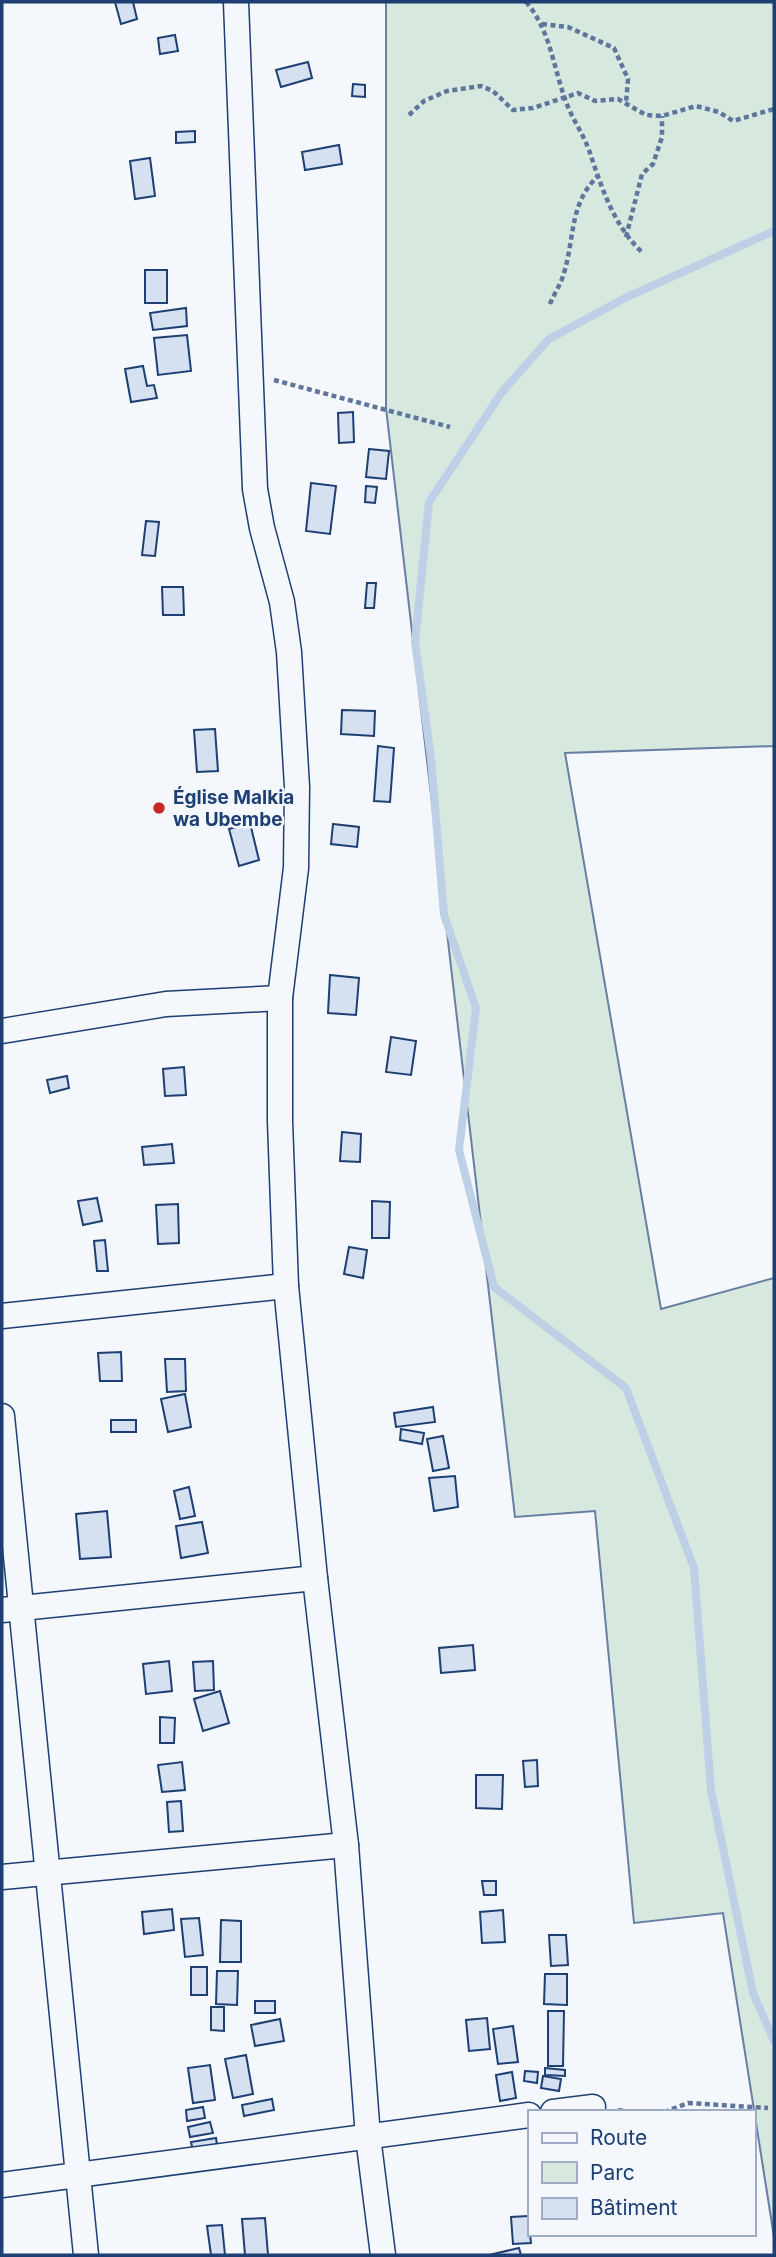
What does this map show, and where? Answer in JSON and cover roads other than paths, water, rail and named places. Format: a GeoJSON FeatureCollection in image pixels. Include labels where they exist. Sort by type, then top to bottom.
{"type":"FeatureCollection","features":[{"type":"Feature","properties":{"kind":"street"},"geometry":{"type":"LineString","coordinates":[[236,2],[255,489],[262,528],[282,602],[289,652],[297,787],[296,868],[280,998],[280,1121],[286,1286],[315,1578],[346,1845],[368,2137],[383,2255]]}},
{"type":"Feature","properties":{"kind":"street"},"geometry":{"type":"LineString","coordinates":[[2,1031],[166,1004],[280,998]]}},
{"type":"Feature","properties":{"kind":"street"},"geometry":{"type":"LineString","coordinates":[[2,1316],[286,1286]]}},
{"type":"Feature","properties":{"kind":"street"},"geometry":{"type":"LineString","coordinates":[[2,1416],[11,1609],[47,1872],[73,2098],[86,2255]]}},
{"type":"Feature","properties":{"kind":"street"},"geometry":{"type":"LineString","coordinates":[[11,1609],[315,1578]]}},
{"type":"Feature","properties":{"kind":"street"},"geometry":{"type":"LineString","coordinates":[[2,1877],[346,1845]]}},
{"type":"Feature","properties":{"kind":"street"},"geometry":{"type":"LineString","coordinates":[[569,2110],[593,2107]]}},
{"type":"Feature","properties":{"kind":"street"},"geometry":{"type":"LineString","coordinates":[[2,2185],[528,2115]]}},
{"type":"Feature","properties":{"kind":"waterway"},"geometry":{"type":"LineString","coordinates":[[774,231],[627,297],[549,339],[502,392],[429,502],[415,642],[431,758],[444,915],[476,1008],[459,1150],[494,1287],[626,1388],[694,1568],[711,1790],[753,1993],[774,2041]]}},
{"type":"Feature","properties":{"kind":"place","name":"Église Malkia wa Ubembe"},"geometry":{"type":"Point","coordinates":[159,808]}}]}
